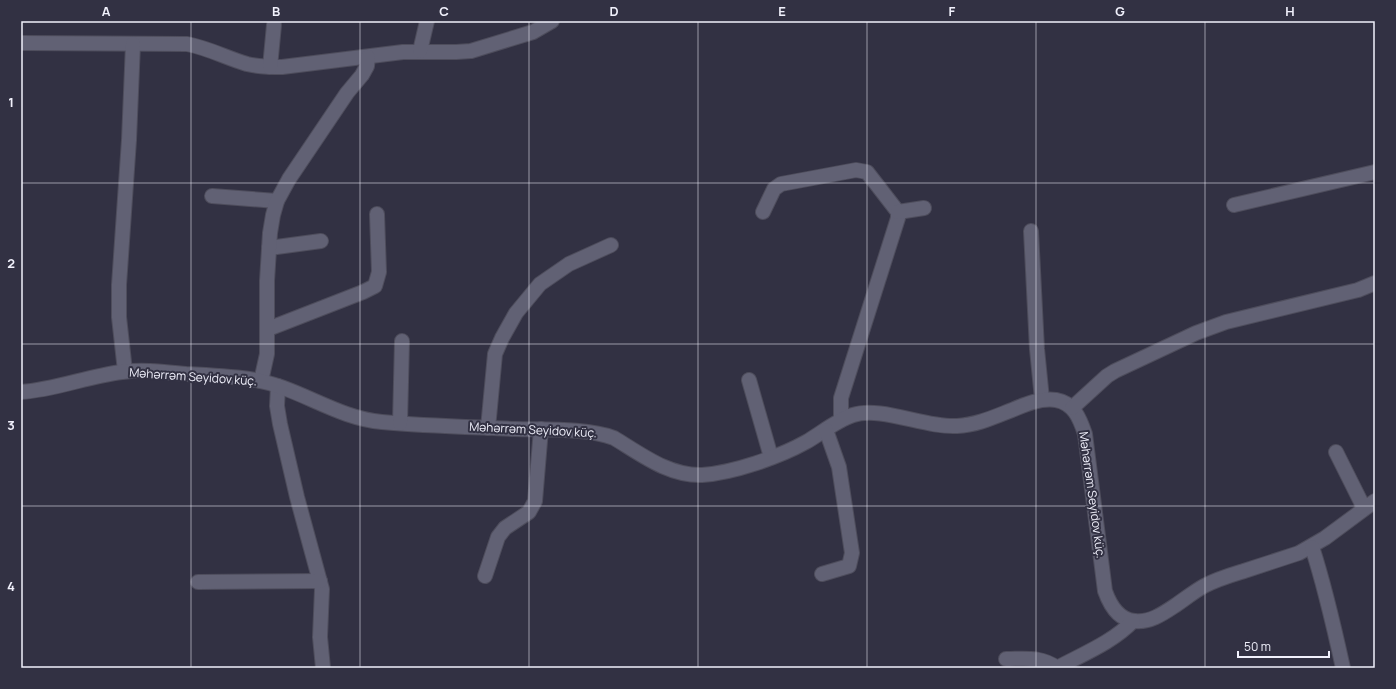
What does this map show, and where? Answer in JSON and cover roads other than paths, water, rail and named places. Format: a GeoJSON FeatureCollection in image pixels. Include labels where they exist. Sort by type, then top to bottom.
{"type":"FeatureCollection","features":[{"type":"Feature","properties":{"kind":"street"},"geometry":{"type":"LineString","coordinates":[[420,51],[427,21]]}},
{"type":"Feature","properties":{"kind":"street"},"geometry":{"type":"LineString","coordinates":[[21,43],[176,44],[202,47],[246,63],[270,67],[282,67],[420,51],[471,51],[533,32],[552,21]]}},
{"type":"Feature","properties":{"kind":"street"},"geometry":{"type":"LineString","coordinates":[[270,67],[274,25]]}},
{"type":"Feature","properties":{"kind":"street"},"geometry":{"type":"LineString","coordinates":[[124,371],[119,317],[119,284],[130,140],[133,44]]}},
{"type":"Feature","properties":{"kind":"street"},"geometry":{"type":"LineString","coordinates":[[261,381],[267,354],[268,248],[273,215],[277,201],[289,179],[342,100],[362,75],[367,66],[368,56]]}},
{"type":"Feature","properties":{"kind":"street"},"geometry":{"type":"LineString","coordinates":[[763,212],[774,189],[781,184],[856,170],[867,172],[898,212],[898,218],[841,398],[841,420]]}},
{"type":"Feature","properties":{"kind":"street"},"geometry":{"type":"LineString","coordinates":[[1234,205],[1375,172]]}},
{"type":"Feature","properties":{"kind":"street"},"geometry":{"type":"LineString","coordinates":[[212,196],[277,201]]}},
{"type":"Feature","properties":{"kind":"street"},"geometry":{"type":"LineString","coordinates":[[898,212],[924,208]]}},
{"type":"Feature","properties":{"kind":"street"},"geometry":{"type":"LineString","coordinates":[[268,329],[375,286],[379,272],[377,214]]}},
{"type":"Feature","properties":{"kind":"street"},"geometry":{"type":"LineString","coordinates":[[1031,231],[1037,349],[1042,399]]}},
{"type":"Feature","properties":{"kind":"street"},"geometry":{"type":"LineString","coordinates":[[268,248],[321,241]]}},
{"type":"Feature","properties":{"kind":"street"},"geometry":{"type":"LineString","coordinates":[[488,428],[495,354],[502,338],[516,314],[540,284],[569,264],[611,245]]}},
{"type":"Feature","properties":{"kind":"street"},"geometry":{"type":"LineString","coordinates":[[1072,408],[1107,376],[1115,371],[1196,333],[1226,322],[1358,290],[1375,283]]}},
{"type":"Feature","properties":{"kind":"street"},"geometry":{"type":"LineString","coordinates":[[400,423],[402,342]]}},
{"type":"Feature","properties":{"kind":"street","name":"Məhərrəm Seyidov küç."},"geometry":{"type":"LineString","coordinates":[[21,392],[47,388],[124,371],[151,371],[249,379],[278,386],[350,416],[379,422],[594,432],[614,438],[667,468],[679,473],[689,474],[717,473],[787,452],[841,420],[853,415],[874,413],[943,426],[956,426],[972,424],[985,420],[1042,399],[1055,400],[1064,402],[1072,408],[1080,419],[1085,434],[1105,591],[1109,603],[1116,613],[1134,621]]}},
{"type":"Feature","properties":{"kind":"street"},"geometry":{"type":"LineString","coordinates":[[749,380],[771,457]]}},
{"type":"Feature","properties":{"kind":"street"},"geometry":{"type":"LineString","coordinates":[[278,386],[277,406],[280,424],[297,497],[322,589],[320,637],[323,668]]}},
{"type":"Feature","properties":{"kind":"street"},"geometry":{"type":"LineString","coordinates":[[485,576],[498,537],[505,528],[529,512],[535,501],[541,429]]}},
{"type":"Feature","properties":{"kind":"street"},"geometry":{"type":"LineString","coordinates":[[822,574],[849,566],[852,553],[839,468],[826,430]]}},
{"type":"Feature","properties":{"kind":"street"},"geometry":{"type":"LineString","coordinates":[[1006,660],[1039,659],[1051,663],[1057,668],[1115,637],[1134,621],[1154,618],[1167,611],[1204,586],[1299,553],[1312,547],[1369,505],[1336,452]]}},
{"type":"Feature","properties":{"kind":"street"},"geometry":{"type":"LineString","coordinates":[[1312,547],[1328,604],[1343,668]]}},
{"type":"Feature","properties":{"kind":"street"},"geometry":{"type":"LineString","coordinates":[[198,582],[320,581]]}}]}
